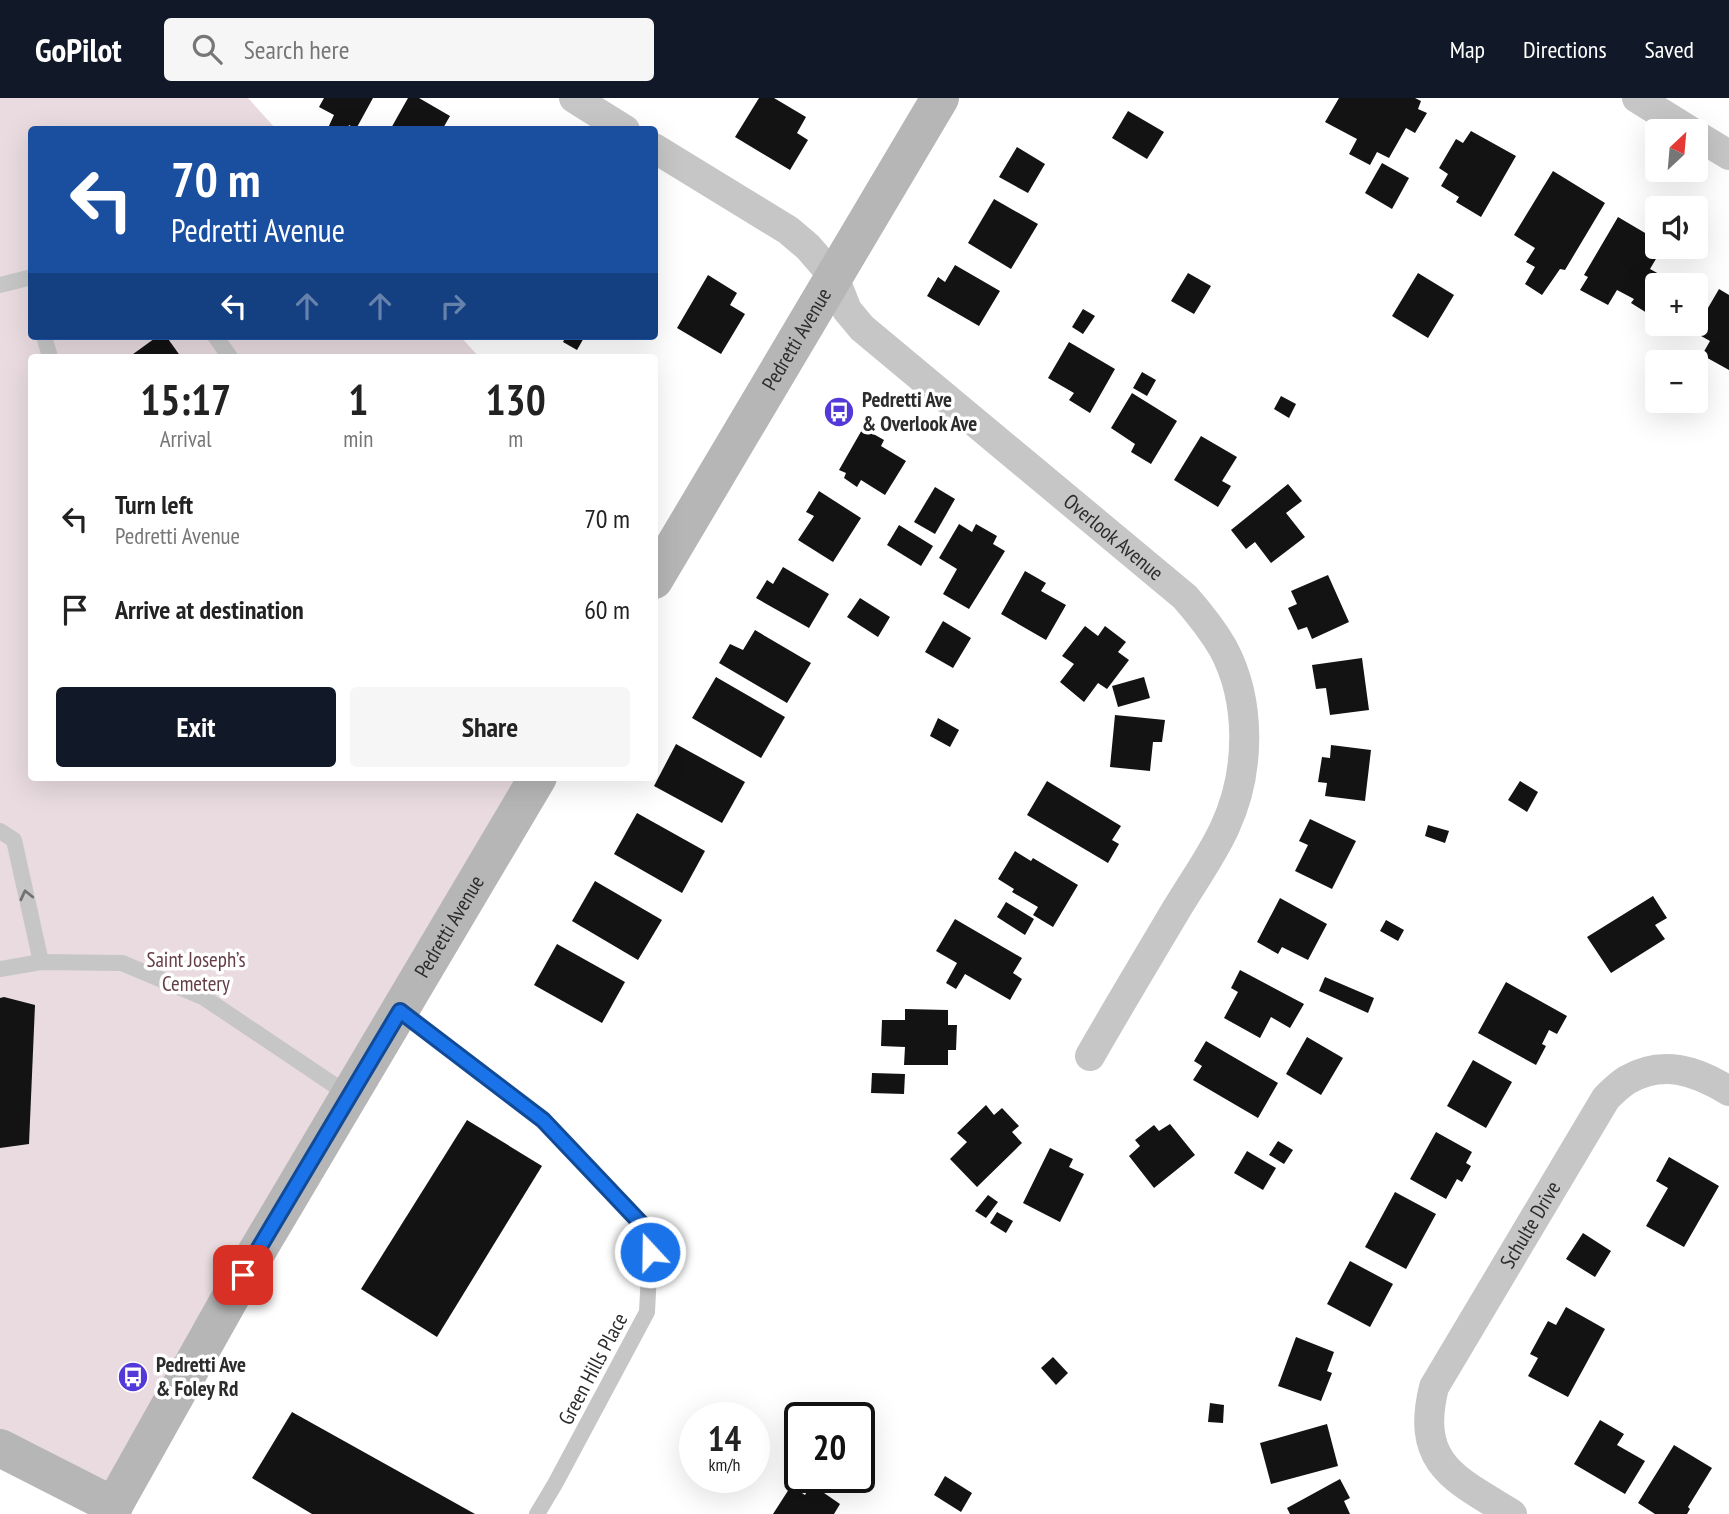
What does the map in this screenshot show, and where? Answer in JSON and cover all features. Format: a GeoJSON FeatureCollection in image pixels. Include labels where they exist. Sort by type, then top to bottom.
{"type":"FeatureCollection","features":[{"type":"Feature","properties":{"kind":"street"},"geometry":{"type":"LineString","coordinates":[[574,98],[619,126]]}},
{"type":"Feature","properties":{"kind":"street","name":"Pedretti Avenue"},"geometry":{"type":"LineString","coordinates":[[658,573],[940,98]]}},
{"type":"Feature","properties":{"kind":"street"},"geometry":{"type":"LineString","coordinates":[[1637,98],[1671,119]]}},
{"type":"Feature","properties":{"kind":"street"},"geometry":{"type":"LineString","coordinates":[[1708,142],[1729,155]]}},
{"type":"Feature","properties":{"kind":"street","name":"Overlook Avenue"},"geometry":{"type":"LineString","coordinates":[[658,150],[788,230],[808,247],[834,277],[847,310],[862,328],[1185,597],[1207,622],[1224,650],[1236,681],[1243,714],[1241,780],[1225,827],[1090,1056]]}},
{"type":"Feature","properties":{"kind":"street","name":"Pedretti Avenue"},"geometry":{"type":"LineString","coordinates":[[117,1511],[243,1275],[536,781]]}},
{"type":"Feature","properties":{"kind":"street","name":"Schulte Drive"},"geometry":{"type":"LineString","coordinates":[[1512,1514],[1451,1476],[1437,1457],[1429,1434],[1428,1410],[1434,1387],[1606,1098],[1627,1080],[1652,1070],[1680,1069],[1707,1077],[1729,1091]]}},
{"type":"Feature","properties":{"kind":"street"},"geometry":{"type":"LineString","coordinates":[[0,1448],[117,1511]]}},
{"type":"Feature","properties":{"kind":"lane"},"geometry":{"type":"LineString","coordinates":[[0,285],[28,283]]}},
{"type":"Feature","properties":{"kind":"lane"},"geometry":{"type":"LineString","coordinates":[[0,831],[14,840],[41,962]]}},
{"type":"Feature","properties":{"kind":"lane"},"geometry":{"type":"LineString","coordinates":[[0,969],[41,962],[122,963],[203,997],[349,1096]]}},
{"type":"Feature","properties":{"kind":"lane","name":"Green Hills Place"},"geometry":{"type":"LineString","coordinates":[[400,1011],[543,1120],[651,1234],[647,1312],[537,1514]]}},
{"type":"Feature","properties":{"kind":"green space","name":"Saint Joseph’s Cemetery"},"geometry":{"type":"Polygon","coordinates":[[[0,98],[248,98],[273,126],[28,126],[28,340],[464,340],[476,354],[28,354],[28,781],[536,781],[114,1506],[0,1448],[0,98]]]}},
{"type":"Feature","properties":{"kind":"building"},"geometry":{"type":"Polygon","coordinates":[[[324,98],[373,98],[358,126],[329,126],[334,115],[319,107],[324,98]]]}},
{"type":"Feature","properties":{"kind":"building"},"geometry":{"type":"Polygon","coordinates":[[[408,98],[419,98],[450,116],[444,126],[392,126],[408,98]]]}},
{"type":"Feature","properties":{"kind":"building"},"geometry":{"type":"Polygon","coordinates":[[[759,98],[774,98],[806,117],[797,133],[808,140],[790,170],[735,137],[759,98]]]}},
{"type":"Feature","properties":{"kind":"building"},"geometry":{"type":"Polygon","coordinates":[[[1339,98],[1415,98],[1421,101],[1418,109],[1427,113],[1415,133],[1406,128],[1389,158],[1377,152],[1370,165],[1349,154],[1357,139],[1325,122],[1339,98]]]}},
{"type":"Feature","properties":{"kind":"building"},"geometry":{"type":"Polygon","coordinates":[[[1128,111],[1164,132],[1147,159],[1112,138],[1128,111]]]}},
{"type":"Feature","properties":{"kind":"building"},"geometry":{"type":"Polygon","coordinates":[[[1471,131],[1516,156],[1481,217],[1456,202],[1459,197],[1441,186],[1448,174],[1439,168],[1456,139],[1463,143],[1471,131]]]}},
{"type":"Feature","properties":{"kind":"building"},"geometry":{"type":"Polygon","coordinates":[[[1017,147],[1045,164],[1028,193],[999,177],[1017,147]]]}},
{"type":"Feature","properties":{"kind":"building"},"geometry":{"type":"Polygon","coordinates":[[[1382,163],[1409,178],[1392,209],[1365,193],[1382,163]]]}},
{"type":"Feature","properties":{"kind":"building"},"geometry":{"type":"Polygon","coordinates":[[[1553,171],[1605,203],[1565,270],[1560,269],[1542,295],[1525,284],[1535,267],[1526,262],[1535,248],[1514,235],[1553,171]]]}},
{"type":"Feature","properties":{"kind":"building"},"geometry":{"type":"Polygon","coordinates":[[[994,199],[1038,224],[1011,269],[968,243],[994,199]]]}},
{"type":"Feature","properties":{"kind":"building"},"geometry":{"type":"Polygon","coordinates":[[[1618,217],[1645,233],[1645,259],[1656,259],[1650,269],[1657,273],[1645,273],[1645,312],[1631,303],[1634,299],[1617,290],[1608,305],[1580,290],[1588,277],[1584,275],[1618,217]]]}},
{"type":"Feature","properties":{"kind":"building"},"geometry":{"type":"Polygon","coordinates":[[[955,265],[1000,291],[979,326],[927,296],[938,277],[945,282],[955,265]]]}},
{"type":"Feature","properties":{"kind":"building"},"geometry":{"type":"Polygon","coordinates":[[[1188,273],[1211,286],[1194,314],[1171,301],[1188,273]]]}},
{"type":"Feature","properties":{"kind":"building"},"geometry":{"type":"Polygon","coordinates":[[[1418,273],[1454,295],[1428,338],[1392,316],[1418,273]]]}},
{"type":"Feature","properties":{"kind":"building"},"geometry":{"type":"Polygon","coordinates":[[[708,275],[737,293],[730,305],[745,314],[721,354],[677,328],[708,275]]]}},
{"type":"Feature","properties":{"kind":"building"},"geometry":{"type":"Polygon","coordinates":[[[1719,289],[1729,295],[1729,370],[1708,358],[1708,350],[1705,350],[1710,341],[1701,336],[1708,336],[1708,308],[1719,289]]]}},
{"type":"Feature","properties":{"kind":"building"},"geometry":{"type":"Polygon","coordinates":[[[1083,309],[1095,316],[1083,334],[1072,327],[1083,309]]]}},
{"type":"Feature","properties":{"kind":"building"},"geometry":{"type":"Polygon","coordinates":[[[152,340],[169,340],[179,354],[133,354],[152,340]]]}},
{"type":"Feature","properties":{"kind":"building"},"geometry":{"type":"Polygon","coordinates":[[[564,340],[583,340],[577,350],[563,342],[564,340]]]}},
{"type":"Feature","properties":{"kind":"building"},"geometry":{"type":"Polygon","coordinates":[[[1069,342],[1115,369],[1090,413],[1069,400],[1074,393],[1048,378],[1069,342]]]}},
{"type":"Feature","properties":{"kind":"building"},"geometry":{"type":"Polygon","coordinates":[[[1142,372],[1156,380],[1147,396],[1133,388],[1142,372]]]}},
{"type":"Feature","properties":{"kind":"building"},"geometry":{"type":"Polygon","coordinates":[[[1132,393],[1177,421],[1151,464],[1131,452],[1135,444],[1111,428],[1132,393]]]}},
{"type":"Feature","properties":{"kind":"building"},"geometry":{"type":"Polygon","coordinates":[[[1281,396],[1296,404],[1289,418],[1274,409],[1281,396]]]}},
{"type":"Feature","properties":{"kind":"building"},"geometry":{"type":"Polygon","coordinates":[[[863,428],[884,440],[881,446],[906,461],[885,495],[861,480],[857,487],[844,478],[846,473],[839,470],[863,428]]]}},
{"type":"Feature","properties":{"kind":"building"},"geometry":{"type":"Polygon","coordinates":[[[1201,436],[1237,457],[1222,481],[1231,486],[1218,507],[1174,480],[1201,436]]]}},
{"type":"Feature","properties":{"kind":"building"},"geometry":{"type":"Polygon","coordinates":[[[1288,484],[1302,501],[1286,513],[1305,537],[1271,563],[1255,542],[1246,549],[1231,530],[1288,484]]]}},
{"type":"Feature","properties":{"kind":"building"},"geometry":{"type":"Polygon","coordinates":[[[935,487],[955,499],[935,534],[914,522],[935,487]]]}},
{"type":"Feature","properties":{"kind":"building"},"geometry":{"type":"Polygon","coordinates":[[[819,491],[861,518],[833,562],[798,540],[814,516],[806,512],[819,491]]]}},
{"type":"Feature","properties":{"kind":"building"},"geometry":{"type":"Polygon","coordinates":[[[959,524],[972,532],[976,524],[997,536],[993,544],[1005,551],[969,609],[943,594],[957,569],[939,558],[959,524]]]}},
{"type":"Feature","properties":{"kind":"building"},"geometry":{"type":"Polygon","coordinates":[[[899,525],[933,546],[921,566],[887,545],[899,525]]]}},
{"type":"Feature","properties":{"kind":"building"},"geometry":{"type":"Polygon","coordinates":[[[783,567],[829,594],[809,628],[756,598],[767,580],[773,584],[783,567]]]}},
{"type":"Feature","properties":{"kind":"building"},"geometry":{"type":"Polygon","coordinates":[[[1025,571],[1046,583],[1041,591],[1066,605],[1046,640],[1001,614],[1025,571]]]}},
{"type":"Feature","properties":{"kind":"building"},"geometry":{"type":"Polygon","coordinates":[[[1328,575],[1349,622],[1312,639],[1307,627],[1298,630],[1288,608],[1297,604],[1291,591],[1328,575]]]}},
{"type":"Feature","properties":{"kind":"building"},"geometry":{"type":"Polygon","coordinates":[[[860,598],[890,617],[878,637],[847,617],[860,598]]]}},
{"type":"Feature","properties":{"kind":"building"},"geometry":{"type":"Polygon","coordinates":[[[943,621],[971,638],[953,668],[925,652],[943,621]]]}},
{"type":"Feature","properties":{"kind":"building"},"geometry":{"type":"Polygon","coordinates":[[[1085,626],[1098,636],[1105,626],[1126,642],[1118,652],[1129,660],[1107,689],[1098,683],[1084,702],[1060,682],[1074,664],[1062,656],[1085,626]]]}},
{"type":"Feature","properties":{"kind":"building"},"geometry":{"type":"Polygon","coordinates":[[[755,630],[811,663],[787,703],[719,663],[730,644],[743,650],[755,630]]]}},
{"type":"Feature","properties":{"kind":"building"},"geometry":{"type":"Polygon","coordinates":[[[1362,658],[1369,710],[1330,715],[1326,688],[1316,689],[1312,665],[1362,658]]]}},
{"type":"Feature","properties":{"kind":"building"},"geometry":{"type":"Polygon","coordinates":[[[716,677],[785,717],[761,758],[692,718],[716,677]]]}},
{"type":"Feature","properties":{"kind":"building"},"geometry":{"type":"Polygon","coordinates":[[[1144,677],[1150,698],[1118,707],[1112,686],[1144,677]]]}},
{"type":"Feature","properties":{"kind":"building"},"geometry":{"type":"Polygon","coordinates":[[[1115,715],[1165,720],[1162,742],[1153,742],[1150,771],[1110,767],[1115,715]]]}},
{"type":"Feature","properties":{"kind":"building"},"geometry":{"type":"Polygon","coordinates":[[[938,718],[959,730],[950,747],[930,736],[938,718]]]}},
{"type":"Feature","properties":{"kind":"building"},"geometry":{"type":"Polygon","coordinates":[[[676,744],[745,782],[722,823],[654,786],[676,744]]]}},
{"type":"Feature","properties":{"kind":"building"},"geometry":{"type":"Polygon","coordinates":[[[1331,745],[1371,750],[1365,801],[1325,796],[1327,783],[1318,782],[1322,757],[1330,758],[1331,745]]]}},
{"type":"Feature","properties":{"kind":"building"},"geometry":{"type":"Polygon","coordinates":[[[1047,781],[1121,826],[1112,840],[1119,844],[1108,863],[1027,815],[1047,781]]]}},
{"type":"Feature","properties":{"kind":"building"},"geometry":{"type":"Polygon","coordinates":[[[1520,781],[1538,792],[1527,812],[1508,800],[1520,781]]]}},
{"type":"Feature","properties":{"kind":"building"},"geometry":{"type":"Polygon","coordinates":[[[637,813],[705,851],[682,893],[614,854],[637,813]]]}},
{"type":"Feature","properties":{"kind":"building"},"geometry":{"type":"Polygon","coordinates":[[[1310,819],[1356,841],[1332,889],[1295,871],[1308,845],[1299,841],[1310,819]]]}},
{"type":"Feature","properties":{"kind":"building"},"geometry":{"type":"Polygon","coordinates":[[[1428,825],[1449,831],[1445,843],[1425,836],[1428,825]]]}},
{"type":"Feature","properties":{"kind":"building"},"geometry":{"type":"Polygon","coordinates":[[[1015,851],[1031,861],[1033,858],[1078,885],[1053,927],[1033,915],[1038,907],[1012,892],[1014,889],[998,879],[1015,851]]]}},
{"type":"Feature","properties":{"kind":"building"},"geometry":{"type":"Polygon","coordinates":[[[595,881],[662,920],[638,960],[572,921],[595,881]]]}},
{"type":"Feature","properties":{"kind":"building"},"geometry":{"type":"Polygon","coordinates":[[[1653,896],[1667,918],[1655,925],[1665,939],[1611,973],[1587,937],[1653,896]]]}},
{"type":"Feature","properties":{"kind":"building"},"geometry":{"type":"Polygon","coordinates":[[[1280,898],[1327,924],[1308,960],[1282,947],[1278,954],[1257,942],[1280,898]]]}},
{"type":"Feature","properties":{"kind":"building"},"geometry":{"type":"Polygon","coordinates":[[[1006,902],[1034,919],[1025,935],[997,917],[1006,902]]]}},
{"type":"Feature","properties":{"kind":"building"},"geometry":{"type":"Polygon","coordinates":[[[955,919],[1022,958],[1013,973],[1022,979],[1010,1000],[965,974],[956,989],[946,983],[957,963],[936,951],[955,919]]]}},
{"type":"Feature","properties":{"kind":"building"},"geometry":{"type":"Polygon","coordinates":[[[1386,920],[1404,930],[1398,941],[1380,931],[1386,920]]]}},
{"type":"Feature","properties":{"kind":"building"},"geometry":{"type":"Polygon","coordinates":[[[557,944],[625,982],[602,1023],[534,985],[557,944]]]}},
{"type":"Feature","properties":{"kind":"building"},"geometry":{"type":"Polygon","coordinates":[[[1240,970],[1304,1004],[1290,1028],[1271,1017],[1260,1038],[1224,1018],[1238,992],[1231,988],[1240,970]]]}},
{"type":"Feature","properties":{"kind":"building"},"geometry":{"type":"Polygon","coordinates":[[[1325,977],[1374,998],[1368,1013],[1319,991],[1325,977]]]}},
{"type":"Feature","properties":{"kind":"building"},"geometry":{"type":"Polygon","coordinates":[[[1506,982],[1567,1016],[1557,1034],[1549,1030],[1542,1044],[1546,1046],[1536,1065],[1478,1033],[1506,982]]]}},
{"type":"Feature","properties":{"kind":"building"},"geometry":{"type":"Polygon","coordinates":[[[0,998],[35,1005],[29,1144],[0,1148],[0,998]]]}},
{"type":"Feature","properties":{"kind":"building"},"geometry":{"type":"Polygon","coordinates":[[[905,1009],[948,1010],[948,1025],[957,1025],[956,1050],[948,1050],[948,1065],[904,1065],[905,1047],[881,1046],[882,1020],[905,1020],[905,1009]]]}},
{"type":"Feature","properties":{"kind":"building"},"geometry":{"type":"Polygon","coordinates":[[[1307,1037],[1343,1058],[1321,1095],[1286,1074],[1307,1037]]]}},
{"type":"Feature","properties":{"kind":"building"},"geometry":{"type":"Polygon","coordinates":[[[1206,1041],[1278,1083],[1258,1118],[1193,1080],[1202,1066],[1194,1061],[1206,1041]]]}},
{"type":"Feature","properties":{"kind":"building"},"geometry":{"type":"Polygon","coordinates":[[[1473,1060],[1512,1082],[1486,1128],[1447,1106],[1473,1060]]]}},
{"type":"Feature","properties":{"kind":"building"},"geometry":{"type":"Polygon","coordinates":[[[872,1073],[905,1074],[904,1094],[871,1093],[872,1073]]]}},
{"type":"Feature","properties":{"kind":"building"},"geometry":{"type":"Polygon","coordinates":[[[986,1105],[994,1115],[1002,1108],[1019,1126],[1012,1132],[1022,1143],[977,1187],[950,1159],[967,1142],[957,1133],[986,1105]]]}},
{"type":"Feature","properties":{"kind":"building"},"geometry":{"type":"Polygon","coordinates":[[[467,1120],[542,1166],[437,1337],[361,1289],[467,1120]]]}},
{"type":"Feature","properties":{"kind":"building"},"geometry":{"type":"Polygon","coordinates":[[[1170,1124],[1195,1155],[1154,1188],[1129,1156],[1140,1146],[1135,1140],[1154,1125],[1159,1131],[1170,1124]]]}},
{"type":"Feature","properties":{"kind":"building"},"geometry":{"type":"Polygon","coordinates":[[[1436,1132],[1472,1152],[1466,1163],[1471,1166],[1462,1182],[1457,1179],[1446,1199],[1410,1179],[1436,1132]]]}},
{"type":"Feature","properties":{"kind":"building"},"geometry":{"type":"Polygon","coordinates":[[[1278,1141],[1293,1150],[1284,1164],[1269,1155],[1278,1141]]]}},
{"type":"Feature","properties":{"kind":"building"},"geometry":{"type":"Polygon","coordinates":[[[1050,1148],[1073,1159],[1069,1167],[1084,1174],[1060,1222],[1023,1203],[1050,1148]]]}},
{"type":"Feature","properties":{"kind":"building"},"geometry":{"type":"Polygon","coordinates":[[[1247,1151],[1276,1168],[1263,1190],[1234,1173],[1247,1151]]]}},
{"type":"Feature","properties":{"kind":"building"},"geometry":{"type":"Polygon","coordinates":[[[1669,1157],[1719,1186],[1684,1247],[1646,1226],[1668,1188],[1656,1181],[1669,1157]]]}},
{"type":"Feature","properties":{"kind":"building"},"geometry":{"type":"Polygon","coordinates":[[[1395,1192],[1436,1214],[1406,1269],[1365,1247],[1395,1192]]]}},
{"type":"Feature","properties":{"kind":"building"},"geometry":{"type":"Polygon","coordinates":[[[988,1195],[998,1202],[986,1218],[975,1211],[988,1195]]]}},
{"type":"Feature","properties":{"kind":"building"},"geometry":{"type":"Polygon","coordinates":[[[997,1212],[1013,1221],[1006,1233],[990,1223],[997,1212]]]}},
{"type":"Feature","properties":{"kind":"building"},"geometry":{"type":"Polygon","coordinates":[[[1583,1233],[1611,1251],[1595,1277],[1566,1259],[1583,1233]]]}},
{"type":"Feature","properties":{"kind":"building"},"geometry":{"type":"Polygon","coordinates":[[[1350,1261],[1393,1284],[1370,1327],[1327,1304],[1350,1261]]]}},
{"type":"Feature","properties":{"kind":"building"},"geometry":{"type":"Polygon","coordinates":[[[1566,1307],[1605,1329],[1568,1397],[1528,1376],[1538,1358],[1530,1354],[1548,1321],[1556,1325],[1566,1307]]]}},
{"type":"Feature","properties":{"kind":"building"},"geometry":{"type":"Polygon","coordinates":[[[1296,1337],[1334,1352],[1327,1371],[1332,1373],[1321,1401],[1278,1386],[1296,1337]]]}},
{"type":"Feature","properties":{"kind":"building"},"geometry":{"type":"Polygon","coordinates":[[[1053,1357],[1068,1373],[1056,1385],[1041,1368],[1053,1357]]]}},
{"type":"Feature","properties":{"kind":"building"},"geometry":{"type":"Polygon","coordinates":[[[1210,1403],[1224,1405],[1223,1423],[1208,1422],[1210,1403]]]}},
{"type":"Feature","properties":{"kind":"building"},"geometry":{"type":"Polygon","coordinates":[[[292,1412],[475,1514],[312,1514],[252,1478],[292,1412]]]}},
{"type":"Feature","properties":{"kind":"building"},"geometry":{"type":"Polygon","coordinates":[[[1600,1420],[1624,1434],[1617,1445],[1645,1461],[1625,1494],[1574,1464],[1600,1420]]]}},
{"type":"Feature","properties":{"kind":"building"},"geometry":{"type":"Polygon","coordinates":[[[1327,1424],[1338,1466],[1271,1484],[1260,1443],[1327,1424]]]}},
{"type":"Feature","properties":{"kind":"building"},"geometry":{"type":"Polygon","coordinates":[[[1674,1445],[1712,1468],[1688,1507],[1690,1509],[1687,1514],[1655,1514],[1638,1503],[1674,1445]]]}},
{"type":"Feature","properties":{"kind":"building"},"geometry":{"type":"Polygon","coordinates":[[[945,1476],[972,1493],[961,1512],[934,1495],[945,1476]]]}},
{"type":"Feature","properties":{"kind":"building"},"geometry":{"type":"Polygon","coordinates":[[[1340,1479],[1350,1498],[1344,1501],[1350,1514],[1290,1514],[1287,1508],[1340,1479]]]}},
{"type":"Feature","properties":{"kind":"building"},"geometry":{"type":"Polygon","coordinates":[[[786,1493],[824,1493],[840,1504],[834,1514],[773,1514],[786,1493]]]}},
{"type":"Feature","properties":{"kind":"place","name":"Pedretti Ave & Overlook Ave"},"geometry":{"type":"Point","coordinates":[839,412]}},
{"type":"Feature","properties":{"kind":"place","name":"Pedretti Ave & Foley Rd"},"geometry":{"type":"Point","coordinates":[133,1377]}},
{"type":"Feature","properties":{"kind":"route"},"geometry":{"type":"LineString","coordinates":[[243,1275],[400,1011],[543,1120],[651,1234],[650,1252]]}}]}
